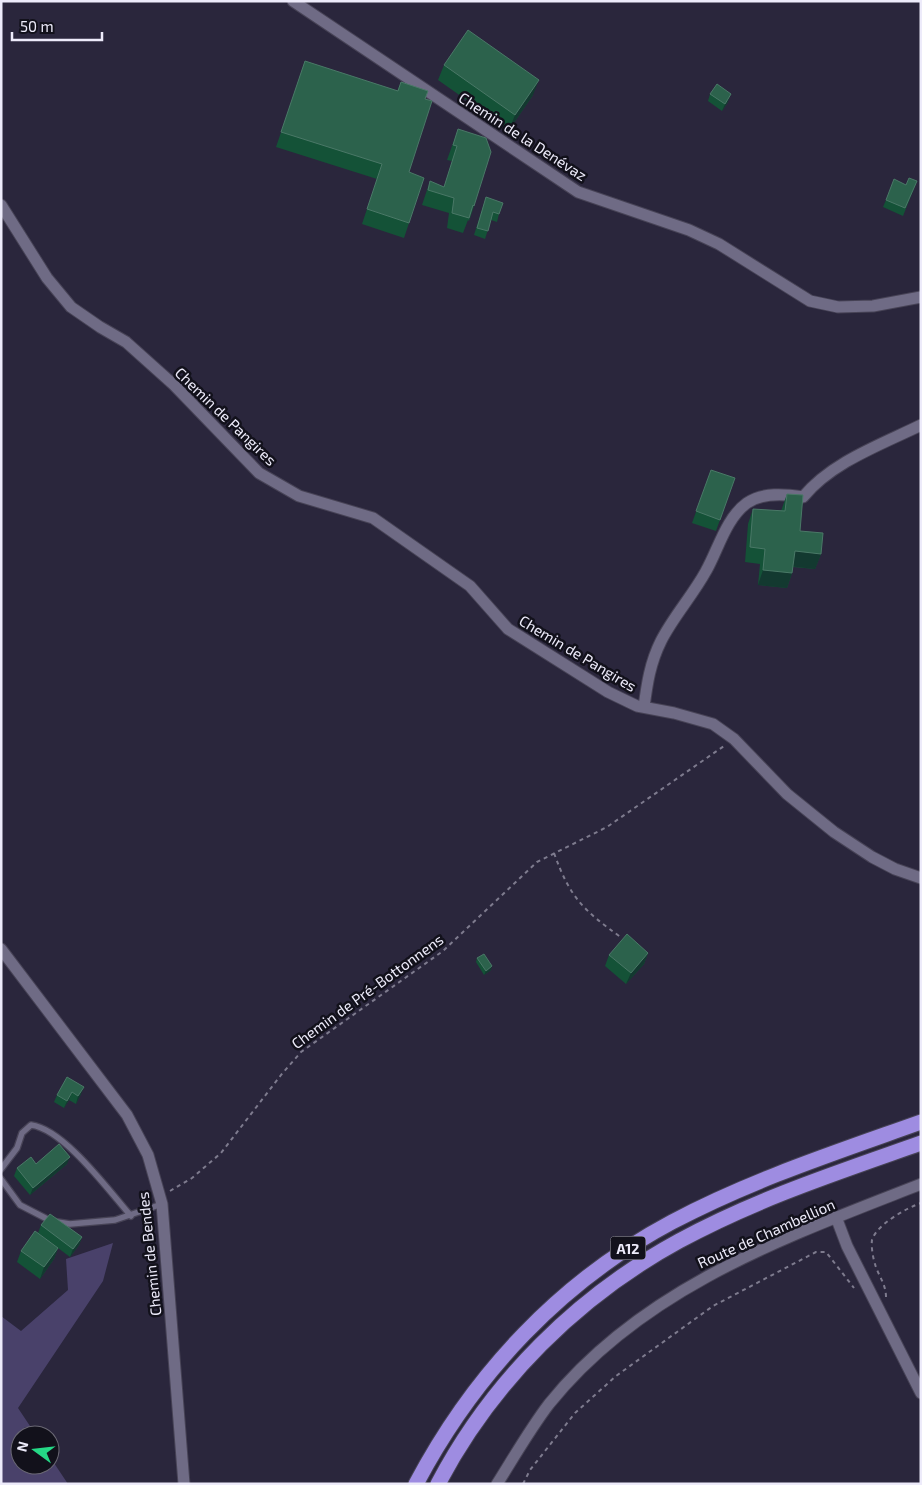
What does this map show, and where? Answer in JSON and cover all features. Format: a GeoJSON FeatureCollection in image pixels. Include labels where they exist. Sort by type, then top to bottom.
{"type":"FeatureCollection","features":[{"type":"Feature","properties":{"kind":"highway","name":"A12"},"geometry":{"type":"LineString","coordinates":[[416,1484],[460,1411],[505,1354],[550,1308],[600,1268],[671,1223],[728,1194],[921,1122]]}},
{"type":"Feature","properties":{"kind":"highway","name":"A12"},"geometry":{"type":"LineString","coordinates":[[438,1484],[481,1415],[520,1366],[563,1323],[613,1282],[680,1240],[737,1212],[826,1177],[921,1143]]}},
{"type":"Feature","properties":{"kind":"street","name":"Chemin de la Denévaz"},"geometry":{"type":"LineString","coordinates":[[293,1],[578,192],[689,230],[719,244],[810,301],[838,307],[873,306],[921,296]]}},
{"type":"Feature","properties":{"kind":"street","name":"Chemin de Pangires"},"geometry":{"type":"LineString","coordinates":[[1,205],[47,278],[71,306],[100,327],[126,342],[194,404],[259,473],[299,496],[373,518],[470,586],[508,629],[608,692],[644,707],[713,724],[734,738],[787,794],[834,832],[872,857],[895,869],[921,878]]}},
{"type":"Feature","properties":{"kind":"street"},"geometry":{"type":"LineString","coordinates":[[644,707],[648,674],[661,641],[706,571],[734,518],[748,503],[765,496],[784,494],[802,497],[812,486],[837,468],[921,425]]}},
{"type":"Feature","properties":{"kind":"street","name":"Chemin de Bendes"},"geometry":{"type":"LineString","coordinates":[[1,949],[127,1115],[148,1155],[161,1199],[184,1484]]}},
{"type":"Feature","properties":{"kind":"street","name":"Route de Chambellion"},"geometry":{"type":"LineString","coordinates":[[497,1484],[549,1404],[587,1363],[621,1334],[697,1281],[766,1246],[921,1184]]}},
{"type":"Feature","properties":{"kind":"street"},"geometry":{"type":"LineString","coordinates":[[836,1217],[879,1310],[921,1393]]}},
{"type":"Feature","properties":{"kind":"lane"},"geometry":{"type":"LineString","coordinates":[[1,1169],[17,1148],[22,1134],[31,1125],[42,1126],[76,1152],[131,1216]]}},
{"type":"Feature","properties":{"kind":"lane"},"geometry":{"type":"LineString","coordinates":[[1,1179],[20,1205],[51,1221],[70,1224],[116,1220],[131,1216],[161,1199]]}},
{"type":"Feature","properties":{"kind":"path","name":"Chemin de Pré-Bottonnens"},"geometry":{"type":"LineString","coordinates":[[161,1199],[221,1153],[301,1052],[443,951],[537,862],[607,827],[734,738]]}},
{"type":"Feature","properties":{"kind":"path"},"geometry":{"type":"LineString","coordinates":[[554,853],[562,878],[578,903],[592,917],[622,938]]}},
{"type":"Feature","properties":{"kind":"path"},"geometry":{"type":"LineString","coordinates":[[879,1310],[886,1301],[886,1291],[874,1263],[872,1241],[879,1230],[903,1210],[921,1203]]}},
{"type":"Feature","properties":{"kind":"path"},"geometry":{"type":"LineString","coordinates":[[522,1484],[530,1470],[575,1412],[616,1376],[713,1306],[816,1252],[826,1252],[856,1290]]}},
{"type":"Feature","properties":{"kind":"shaded area"},"geometry":{"type":"Polygon","coordinates":[[[113,1243],[103,1281],[18,1408],[29,1425],[10,1425],[10,1475],[60,1475],[60,1472],[68,1484],[1,1484],[1,1316],[21,1331],[68,1290],[66,1259],[113,1243]]]}},
{"type":"Feature","properties":{"kind":"building"},"geometry":{"type":"Polygon","coordinates":[[[468,30],[539,80],[515,115],[444,65],[468,30]]]}},
{"type":"Feature","properties":{"kind":"building"},"geometry":{"type":"Polygon","coordinates":[[[305,61],[398,91],[401,82],[428,91],[425,99],[432,101],[409,172],[424,178],[409,223],[367,209],[382,164],[281,132],[305,61]]]}},
{"type":"Feature","properties":{"kind":"building"},"geometry":{"type":"Polygon","coordinates":[[[717,84],[731,94],[725,104],[710,94],[717,84]]]}},
{"type":"Feature","properties":{"kind":"building"},"geometry":{"type":"Polygon","coordinates":[[[458,129],[486,138],[491,152],[469,218],[452,213],[454,198],[428,190],[430,181],[444,187],[457,146],[453,145],[458,129]]]}},
{"type":"Feature","properties":{"kind":"building"},"geometry":{"type":"Polygon","coordinates":[[[909,178],[917,181],[905,208],[886,200],[894,179],[906,185],[909,178]]]}},
{"type":"Feature","properties":{"kind":"building"},"geometry":{"type":"Polygon","coordinates":[[[486,197],[503,203],[499,214],[493,212],[488,231],[477,228],[486,197]]]}},
{"type":"Feature","properties":{"kind":"building"},"geometry":{"type":"Polygon","coordinates":[[[711,470],[735,478],[720,520],[696,511],[711,470]]]}},
{"type":"Feature","properties":{"kind":"building"},"geometry":{"type":"Polygon","coordinates":[[[787,494],[803,495],[800,531],[823,533],[821,554],[795,551],[792,573],[763,570],[765,549],[750,547],[753,509],[785,511],[787,494]]]}},
{"type":"Feature","properties":{"kind":"building"},"geometry":{"type":"Polygon","coordinates":[[[627,934],[648,953],[631,973],[609,955],[627,934]]]}},
{"type":"Feature","properties":{"kind":"building"},"geometry":{"type":"Polygon","coordinates":[[[484,954],[492,966],[486,971],[477,958],[484,954]]]}},
{"type":"Feature","properties":{"kind":"building"},"geometry":{"type":"Polygon","coordinates":[[[67,1077],[84,1087],[78,1096],[72,1092],[67,1101],[57,1095],[67,1077]]]}},
{"type":"Feature","properties":{"kind":"building"},"geometry":{"type":"Polygon","coordinates":[[[59,1144],[70,1157],[33,1188],[17,1168],[31,1157],[36,1164],[59,1144]]]}},
{"type":"Feature","properties":{"kind":"building"},"geometry":{"type":"Polygon","coordinates":[[[50,1214],[82,1237],[73,1249],[41,1225],[50,1214]]]}},
{"type":"Feature","properties":{"kind":"building"},"geometry":{"type":"Polygon","coordinates":[[[35,1231],[58,1248],[44,1267],[21,1251],[35,1231]]]}}]}
